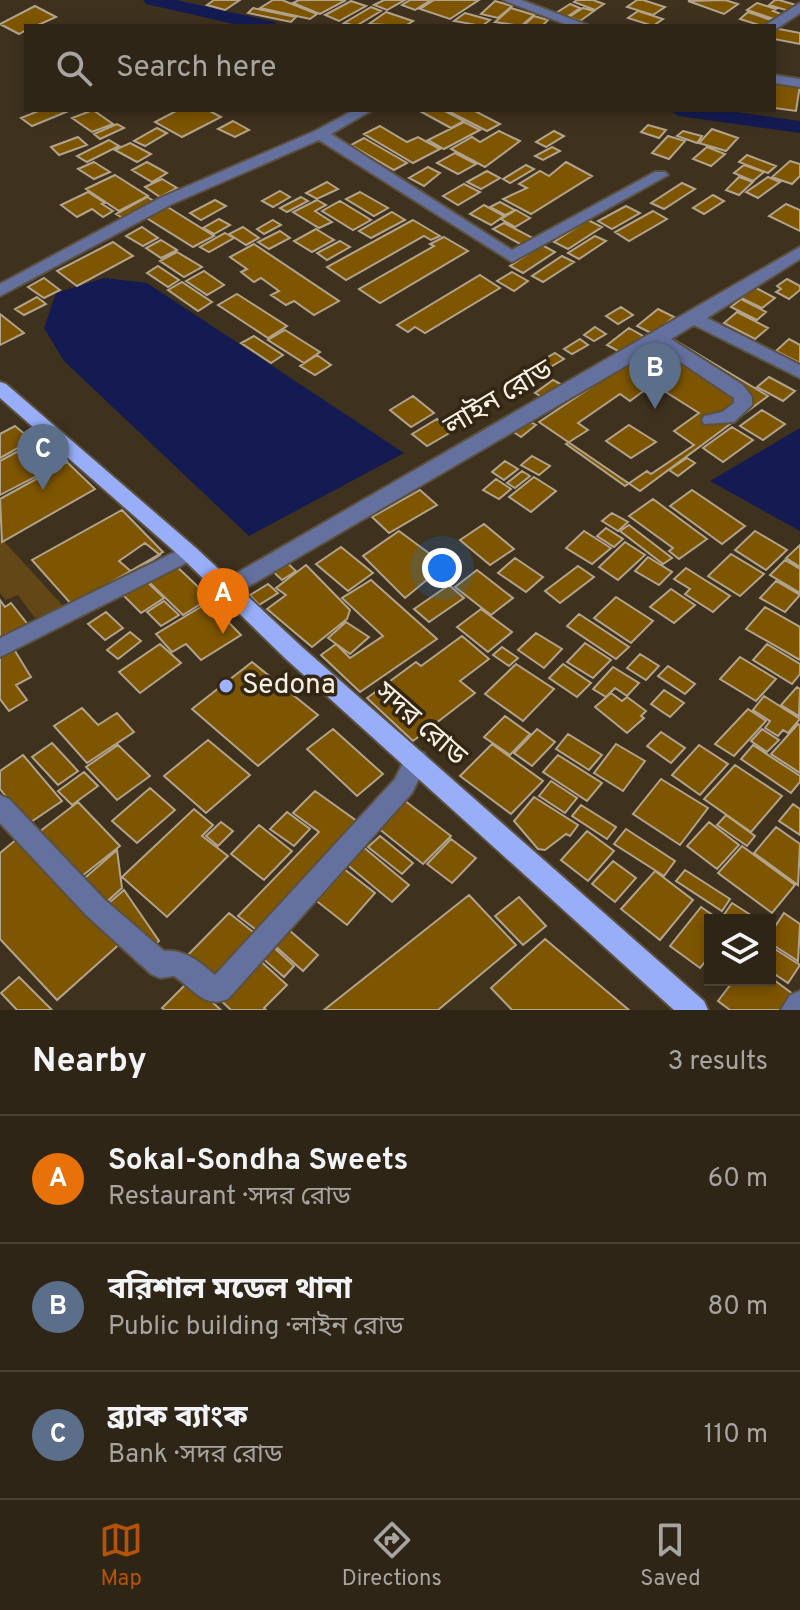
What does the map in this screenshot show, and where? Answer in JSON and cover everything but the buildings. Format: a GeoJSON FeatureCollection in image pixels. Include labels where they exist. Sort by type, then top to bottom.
{"type":"FeatureCollection","features":[{"type":"Feature","properties":{"kind":"main road","name":"সদর রোড"},"geometry":{"type":"LineString","coordinates":[[0,388],[189,553],[225,590],[694,1010]]}},
{"type":"Feature","properties":{"kind":"street"},"geometry":{"type":"LineString","coordinates":[[509,0],[577,24]]}},
{"type":"Feature","properties":{"kind":"street"},"geometry":{"type":"LineString","coordinates":[[774,24],[800,7]]}},
{"type":"Feature","properties":{"kind":"street"},"geometry":{"type":"LineString","coordinates":[[776,79],[800,83]]}},
{"type":"Feature","properties":{"kind":"street"},"geometry":{"type":"LineString","coordinates":[[0,291],[166,201],[320,134],[361,112]]}},
{"type":"Feature","properties":{"kind":"street"},"geometry":{"type":"LineString","coordinates":[[320,134],[512,257],[660,175]]}},
{"type":"Feature","properties":{"kind":"street","name":"লাইন রোড"},"geometry":{"type":"LineString","coordinates":[[225,590],[694,318],[800,252]]}},
{"type":"Feature","properties":{"kind":"street"},"geometry":{"type":"LineString","coordinates":[[694,318],[800,372]]}},
{"type":"Feature","properties":{"kind":"street"},"geometry":{"type":"LineString","coordinates":[[657,338],[737,389],[743,397],[743,405],[727,418],[711,420]]}},
{"type":"Feature","properties":{"kind":"street"},"geometry":{"type":"LineString","coordinates":[[0,648],[189,553]]}},
{"type":"Feature","properties":{"kind":"street"},"geometry":{"type":"LineString","coordinates":[[0,806],[95,907],[160,965],[170,961],[179,963],[213,991],[219,990],[404,786],[416,760]]}},
{"type":"Feature","properties":{"kind":"street"},"geometry":{"type":"LineString","coordinates":[[795,1010],[800,1004]]}},
{"type":"Feature","properties":{"kind":"shaded area"},"geometry":{"type":"Polygon","coordinates":[[[104,278],[147,283],[404,453],[249,536],[64,361],[44,328],[56,293],[104,278]]]}},
{"type":"Feature","properties":{"kind":"shaded area"},"geometry":{"type":"Polygon","coordinates":[[[800,428],[800,531],[710,481],[800,428]]]}},
{"type":"Feature","properties":{"kind":"shaded area"},"geometry":{"type":"Polygon","coordinates":[[[0,537],[64,607],[35,618],[18,595],[6,600],[0,593],[0,537]]]}},
{"type":"Feature","properties":{"kind":"waterway"},"geometry":{"type":"LineString","coordinates":[[152,0],[259,24]]}},
{"type":"Feature","properties":{"kind":"waterway"},"geometry":{"type":"LineString","coordinates":[[693,112],[800,127]]}},
{"type":"Feature","properties":{"kind":"place","name":"বরিশাল মডেল থানা"},"geometry":{"type":"Point","coordinates":[655,409]}},
{"type":"Feature","properties":{"kind":"place","name":"ব্র্যাক ব্যাংক"},"geometry":{"type":"Point","coordinates":[43,490]}},
{"type":"Feature","properties":{"kind":"place","name":"Sokal-Sondha Sweets"},"geometry":{"type":"Point","coordinates":[223,634]}},
{"type":"Feature","properties":{"kind":"place","name":"Sedona"},"geometry":{"type":"Point","coordinates":[226,686]}}]}
